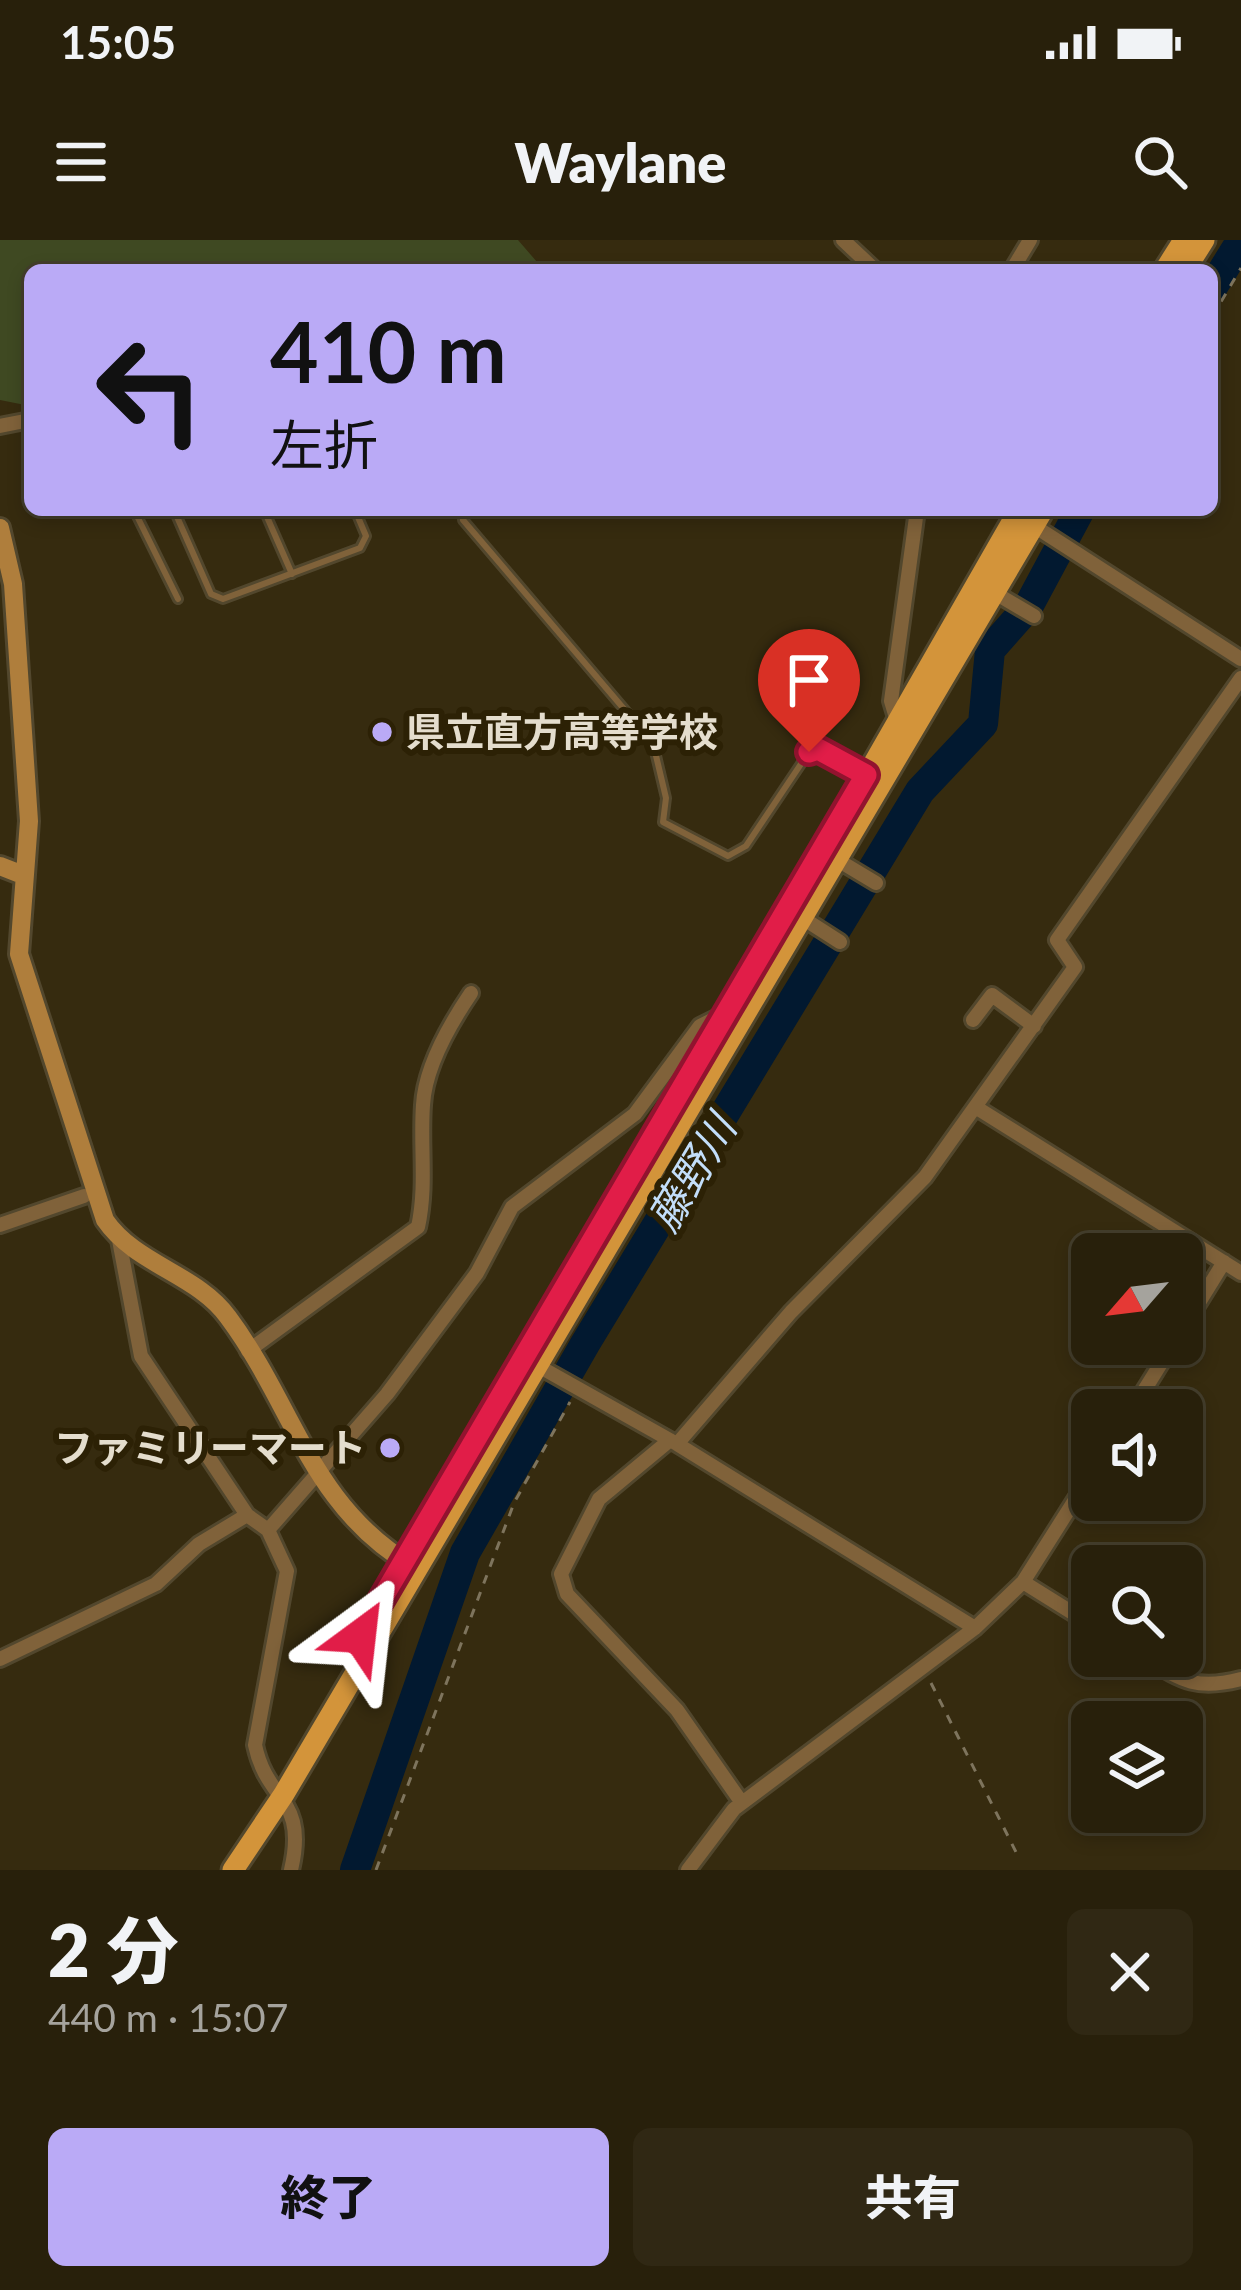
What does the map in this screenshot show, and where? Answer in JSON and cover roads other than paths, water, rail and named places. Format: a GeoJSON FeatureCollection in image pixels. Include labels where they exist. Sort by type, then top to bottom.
{"type":"FeatureCollection","features":[{"type":"Feature","properties":{"kind":"main road"},"geometry":{"type":"LineString","coordinates":[[734,1017],[836,859],[897,721],[1027,517]]}},
{"type":"Feature","properties":{"kind":"main road"},"geometry":{"type":"LineString","coordinates":[[233,1870],[408,1564],[532,1362],[873,778],[995,593],[1027,517]]}},
{"type":"Feature","properties":{"kind":"main road"},"geometry":{"type":"LineString","coordinates":[[218,1870],[279,1790]]}},
{"type":"Feature","properties":{"kind":"street"},"geometry":{"type":"LineString","coordinates":[[843,240],[869,264]]}},
{"type":"Feature","properties":{"kind":"street"},"geometry":{"type":"LineString","coordinates":[[897,721],[891,701],[915,516]]}},
{"type":"Feature","properties":{"kind":"street"},"geometry":{"type":"LineString","coordinates":[[1027,517],[1241,659]]}},
{"type":"Feature","properties":{"kind":"street"},"geometry":{"type":"LineString","coordinates":[[0,528],[13,584],[29,820],[19,954],[94,1190],[119,1240],[141,1356],[247,1515],[268,1530],[287,1571],[255,1745],[260,1767],[279,1790],[299,1834],[291,1870]]}},
{"type":"Feature","properties":{"kind":"street"},"geometry":{"type":"LineString","coordinates":[[995,593],[1034,616]]}},
{"type":"Feature","properties":{"kind":"street"},"geometry":{"type":"LineString","coordinates":[[742,1803],[677,1710],[567,1594],[561,1574],[599,1499],[674,1442],[791,1312],[925,1177],[1075,967],[1057,940],[1241,678]]}},
{"type":"Feature","properties":{"kind":"street"},"geometry":{"type":"LineString","coordinates":[[836,859],[876,884]]}},
{"type":"Feature","properties":{"kind":"street"},"geometry":{"type":"LineString","coordinates":[[0,866],[23,875]]}},
{"type":"Feature","properties":{"kind":"street"},"geometry":{"type":"LineString","coordinates":[[802,917],[840,942]]}},
{"type":"Feature","properties":{"kind":"street"},"geometry":{"type":"LineString","coordinates":[[248,1351],[418,1227],[424,1199],[422,1100],[448,1028],[471,993]]}},
{"type":"Feature","properties":{"kind":"street"},"geometry":{"type":"LineString","coordinates":[[973,1020],[992,995],[1034,1026]]}},
{"type":"Feature","properties":{"kind":"street"},"geometry":{"type":"LineString","coordinates":[[268,1530],[318,1475],[477,1273],[512,1207],[635,1114],[700,1026],[734,1017]]}},
{"type":"Feature","properties":{"kind":"street"},"geometry":{"type":"LineString","coordinates":[[977,1108],[1241,1273]]}},
{"type":"Feature","properties":{"kind":"street"},"geometry":{"type":"LineString","coordinates":[[0,1225],[84,1196]]}},
{"type":"Feature","properties":{"kind":"street"},"geometry":{"type":"LineString","coordinates":[[119,1240],[226,1313],[318,1475],[362,1531],[408,1564]]}},
{"type":"Feature","properties":{"kind":"street"},"geometry":{"type":"LineString","coordinates":[[1203,1296],[1224,1262]]}},
{"type":"Feature","properties":{"kind":"street"},"geometry":{"type":"LineString","coordinates":[[532,1362],[674,1442],[975,1628]]}},
{"type":"Feature","properties":{"kind":"street"},"geometry":{"type":"LineString","coordinates":[[688,1870],[742,1803],[975,1628],[1023,1582],[1071,1506]]}},
{"type":"Feature","properties":{"kind":"street"},"geometry":{"type":"LineString","coordinates":[[0,1659],[156,1584],[199,1544],[247,1515]]}},
{"type":"Feature","properties":{"kind":"street"},"geometry":{"type":"LineString","coordinates":[[1023,1582],[1071,1612]]}},
{"type":"Feature","properties":{"kind":"street"},"geometry":{"type":"LineString","coordinates":[[1175,1677],[1210,1687],[1241,1679]]}},
{"type":"Feature","properties":{"kind":"lane"},"geometry":{"type":"LineString","coordinates":[[137,516],[178,599]]}},
{"type":"Feature","properties":{"kind":"lane"},"geometry":{"type":"LineString","coordinates":[[177,516],[212,594],[223,599],[360,548],[366,536],[358,516]]}},
{"type":"Feature","properties":{"kind":"lane"},"geometry":{"type":"LineString","coordinates":[[267,516],[292,574]]}},
{"type":"Feature","properties":{"kind":"lane"},"geometry":{"type":"LineString","coordinates":[[463,520],[653,743],[666,798],[663,822],[728,856],[746,846],[809,752],[818,749],[873,778]]}},
{"type":"Feature","properties":{"kind":"waterway","name":"藤野川"},"geometry":{"type":"LineString","coordinates":[[1218,278],[1241,241]]}},
{"type":"Feature","properties":{"kind":"waterway","name":"藤野川"},"geometry":{"type":"LineString","coordinates":[[355,1870],[465,1553],[585,1344],[920,791],[983,724],[990,650],[1028,607],[1077,516]]}},
{"type":"Feature","properties":{"kind":"place","name":"県立直方高等学校"},"geometry":{"type":"Point","coordinates":[382,732]}},
{"type":"Feature","properties":{"kind":"place","name":"ファミリーマート"},"geometry":{"type":"Point","coordinates":[390,1448]}}]}
